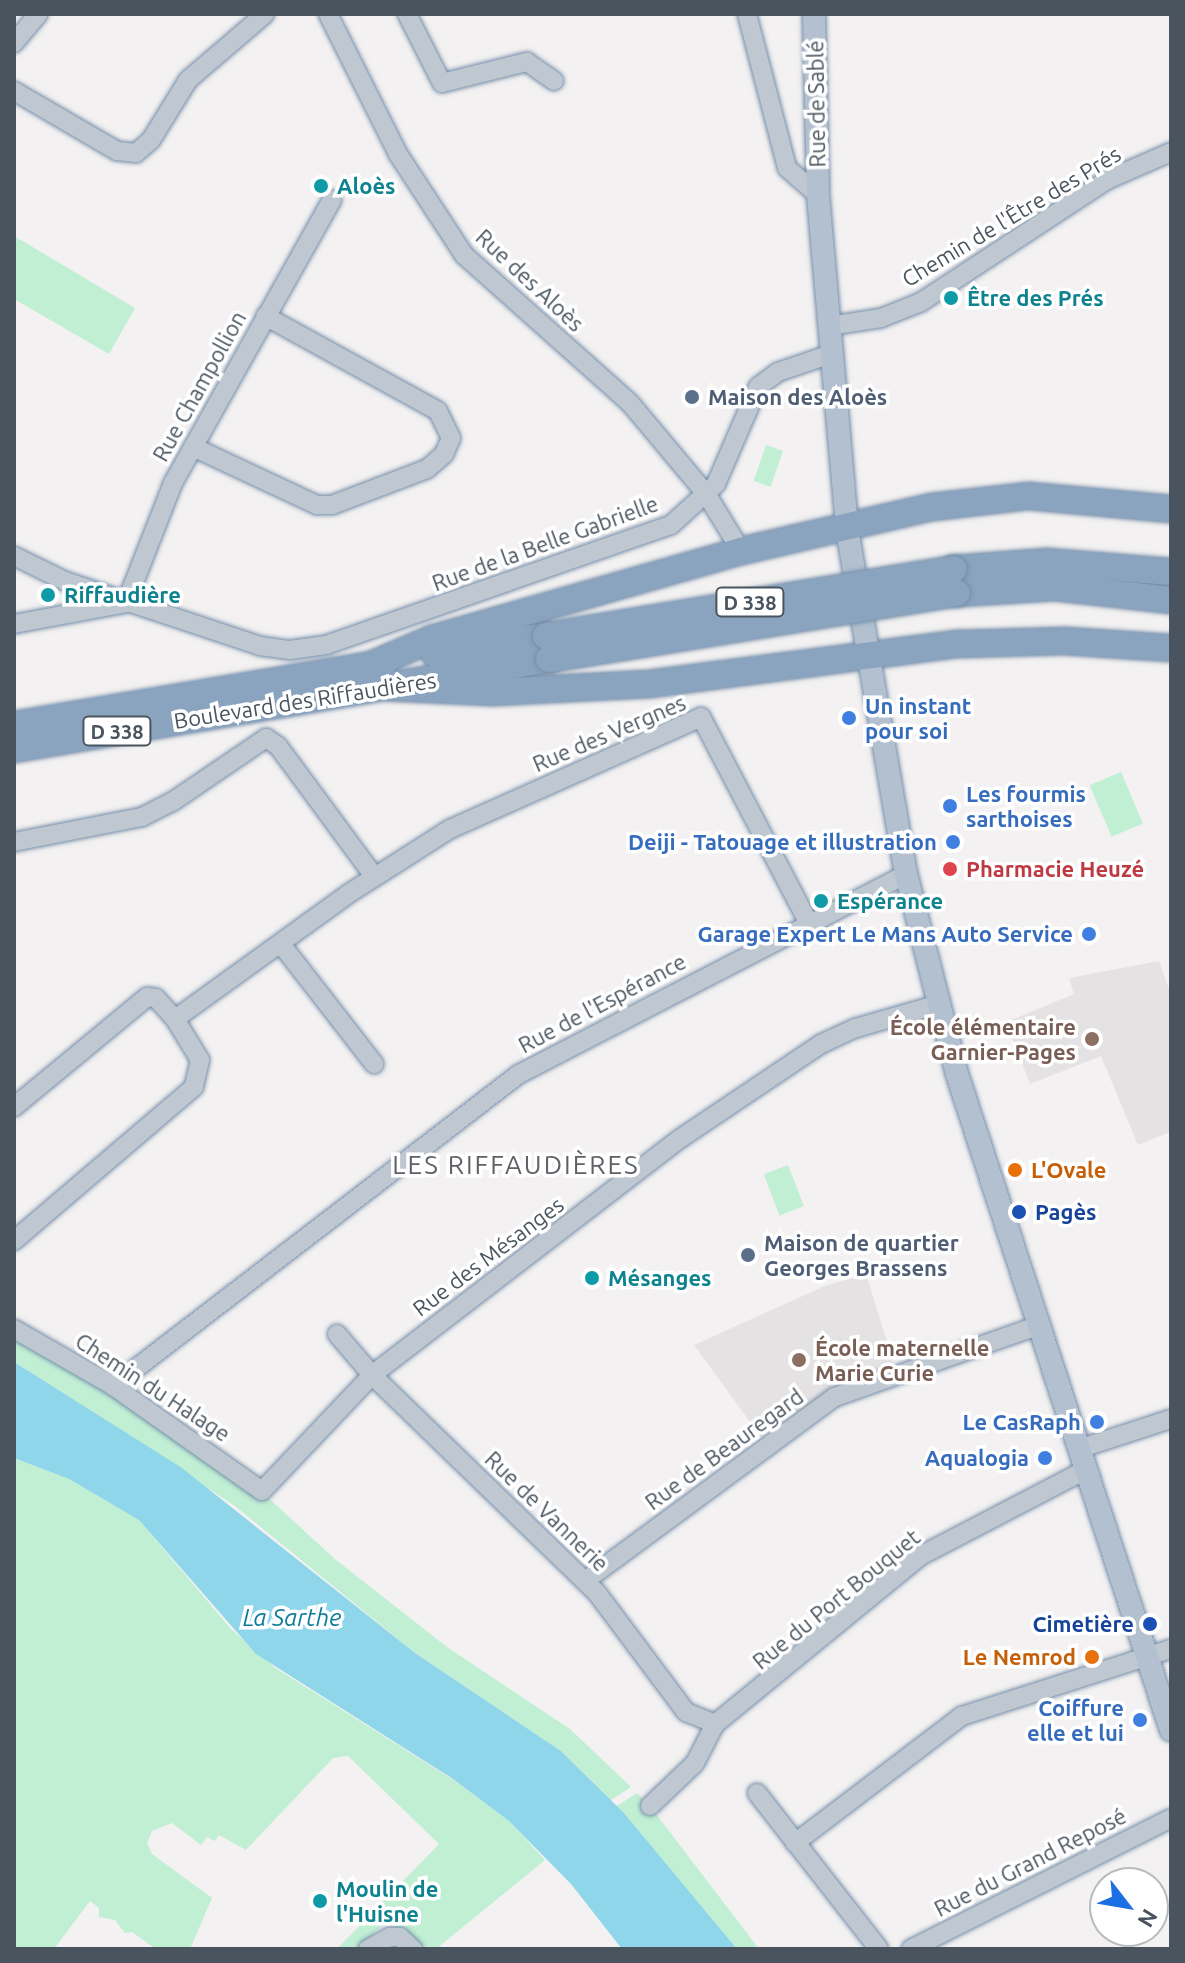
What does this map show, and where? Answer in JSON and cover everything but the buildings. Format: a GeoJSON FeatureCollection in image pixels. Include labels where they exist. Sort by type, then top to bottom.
{"type":"FeatureCollection","features":[{"type":"Feature","properties":{"kind":"highway"},"geometry":{"type":"LineString","coordinates":[[741,551],[932,507],[1029,496],[1171,509]]}},
{"type":"Feature","properties":{"kind":"highway","name":"D 338"},"geometry":{"type":"LineString","coordinates":[[369,666],[432,639],[741,551]]}},
{"type":"Feature","properties":{"kind":"highway","name":"D 338"},"geometry":{"type":"LineString","coordinates":[[547,648],[956,581],[1047,562],[1171,572]]}},
{"type":"Feature","properties":{"kind":"highway","name":"D 338"},"geometry":{"type":"LineString","coordinates":[[956,581],[1055,587],[1171,600]]}},
{"type":"Feature","properties":{"kind":"highway"},"geometry":{"type":"LineString","coordinates":[[385,687],[493,692],[649,684],[959,644],[1065,641],[1171,648]]}},
{"type":"Feature","properties":{"kind":"highway","name":"Boulevard des Riffaudières"},"geometry":{"type":"LineString","coordinates":[[14,725],[369,666],[547,648]]}},
{"type":"Feature","properties":{"kind":"highway","name":"Boulevard des Riffaudières"},"geometry":{"type":"LineString","coordinates":[[14,749],[385,687],[547,648]]}},
{"type":"Feature","properties":{"kind":"main road","name":"Rue de Sablé"},"geometry":{"type":"LineString","coordinates":[[814,14],[818,195],[847,529],[906,874],[939,1004],[1037,1326],[1171,1730]]}},
{"type":"Feature","properties":{"kind":"street"},"geometry":{"type":"LineString","coordinates":[[14,43],[38,14]]}},
{"type":"Feature","properties":{"kind":"street"},"geometry":{"type":"LineString","coordinates":[[14,91],[117,151],[136,153],[151,140],[188,80],[265,14]]}},
{"type":"Feature","properties":{"kind":"street","name":"Rue des Aloès"},"geometry":{"type":"LineString","coordinates":[[328,14],[398,154],[464,255],[630,403],[707,495],[741,551]]}},
{"type":"Feature","properties":{"kind":"street"},"geometry":{"type":"LineString","coordinates":[[407,14],[442,83],[527,62],[554,81]]}},
{"type":"Feature","properties":{"kind":"street"},"geometry":{"type":"LineString","coordinates":[[747,14],[787,168],[818,195]]}},
{"type":"Feature","properties":{"kind":"street","name":"Chemin de l'Être des Prés"},"geometry":{"type":"LineString","coordinates":[[829,326],[881,318],[921,302],[1107,180],[1171,152]]}},
{"type":"Feature","properties":{"kind":"street","name":"Rue Champollion"},"geometry":{"type":"LineString","coordinates":[[126,603],[157,517],[265,316],[332,200]]}},
{"type":"Feature","properties":{"kind":"street"},"geometry":{"type":"LineString","coordinates":[[193,447],[317,505],[332,505],[427,469],[451,438],[449,424],[438,411],[265,316]]}},
{"type":"Feature","properties":{"kind":"street","name":"Rue de la Belle Gabrielle"},"geometry":{"type":"LineString","coordinates":[[14,556],[126,603],[260,646],[290,650],[326,645],[628,543],[671,525],[707,495],[758,387],[778,372],[831,354]]}},
{"type":"Feature","properties":{"kind":"street"},"geometry":{"type":"LineString","coordinates":[[14,624],[126,603]]}},
{"type":"Feature","properties":{"kind":"street","name":"Rue des Vergnes"},"geometry":{"type":"LineString","coordinates":[[175,1019],[374,876],[450,829],[701,717],[809,924]]}},
{"type":"Feature","properties":{"kind":"street"},"geometry":{"type":"LineString","coordinates":[[14,842],[142,817],[266,738],[278,746],[374,876]]}},
{"type":"Feature","properties":{"kind":"street","name":"Rue de l'Espérance"},"geometry":{"type":"LineString","coordinates":[[113,1386],[519,1074],[906,874]]}},
{"type":"Feature","properties":{"kind":"street"},"geometry":{"type":"LineString","coordinates":[[281,944],[374,1064]]}},
{"type":"Feature","properties":{"kind":"street"},"geometry":{"type":"LineString","coordinates":[[14,1107],[147,997],[156,998],[175,1019],[200,1060],[199,1076],[194,1087],[14,1241]]}},
{"type":"Feature","properties":{"kind":"street","name":"Rue des Mésanges"},"geometry":{"type":"LineString","coordinates":[[262,1491],[372,1375],[681,1138],[821,1044],[856,1028],[939,1004]]}},
{"type":"Feature","properties":{"kind":"street","name":"Rue de Beauregard"},"geometry":{"type":"LineString","coordinates":[[585,1581],[835,1397],[1037,1326]]}},
{"type":"Feature","properties":{"kind":"street","name":"Chemin du Halage"},"geometry":{"type":"LineString","coordinates":[[14,1329],[113,1386],[262,1491]]}},
{"type":"Feature","properties":{"kind":"street","name":"Rue de Vannerie"},"geometry":{"type":"LineString","coordinates":[[337,1334],[372,1375],[585,1581],[686,1712],[715,1724]]}},
{"type":"Feature","properties":{"kind":"street","name":"Rue du Port Bouquet"},"geometry":{"type":"LineString","coordinates":[[650,1806],[695,1763],[715,1724],[920,1556],[1082,1460],[1171,1419]]}},
{"type":"Feature","properties":{"kind":"street"},"geometry":{"type":"LineString","coordinates":[[795,1843],[962,1716],[1171,1649]]}},
{"type":"Feature","properties":{"kind":"street"},"geometry":{"type":"LineString","coordinates":[[757,1793],[879,1949]]}},
{"type":"Feature","properties":{"kind":"street","name":"Rue du Grand Reposé"},"geometry":{"type":"LineString","coordinates":[[911,1949],[1171,1818]]}},
{"type":"Feature","properties":{"kind":"street"},"geometry":{"type":"LineString","coordinates":[[368,1949],[380,1940],[406,1943]]}},
{"type":"Feature","properties":{"kind":"shaded area","name":"École élémentaire Garnier-Pages"},"geometry":{"type":"Polygon","coordinates":[[[1159,961],[1171,995],[1170,1132],[1138,1145],[1101,1056],[1030,1084],[1006,1022],[1074,994],[1069,978],[1159,961]]]}},
{"type":"Feature","properties":{"kind":"shaded area","name":"École maternelle Marie Curie"},"geometry":{"type":"Polygon","coordinates":[[[862,1275],[867,1277],[894,1365],[842,1383],[761,1437],[694,1345],[825,1286],[862,1275]]]}},
{"type":"Feature","properties":{"kind":"green space"},"geometry":{"type":"Polygon","coordinates":[[[14,236],[135,308],[109,354],[14,299],[14,236]]]}},
{"type":"Feature","properties":{"kind":"green space"},"geometry":{"type":"Polygon","coordinates":[[[766,445],[783,451],[771,487],[754,481],[766,445]]]}},
{"type":"Feature","properties":{"kind":"green space"},"geometry":{"type":"Polygon","coordinates":[[[1121,772],[1143,824],[1112,837],[1090,785],[1121,772]]]}},
{"type":"Feature","properties":{"kind":"green space"},"geometry":{"type":"Polygon","coordinates":[[[788,1165],[804,1206],[779,1215],[764,1174],[788,1165]]]}},
{"type":"Feature","properties":{"kind":"green space"},"geometry":{"type":"Polygon","coordinates":[[[14,1329],[262,1492],[336,1560],[447,1647],[570,1729],[631,1787],[611,1800],[561,1751],[415,1653],[235,1506],[14,1362],[14,1329]]]}},
{"type":"Feature","properties":{"kind":"green space"},"geometry":{"type":"Polygon","coordinates":[[[14,1458],[69,1479],[139,1520],[231,1629],[274,1667],[458,1783],[509,1821],[545,1860],[436,1949],[423,1949],[387,1921],[357,1949],[337,1949],[439,1844],[348,1756],[333,1758],[246,1850],[219,1835],[215,1841],[207,1837],[201,1845],[172,1823],[152,1831],[147,1843],[152,1854],[212,1898],[190,1949],[156,1949],[132,1932],[125,1933],[115,1920],[99,1917],[99,1908],[90,1901],[54,1949],[14,1949],[14,1458]]]}},
{"type":"Feature","properties":{"kind":"green space"},"geometry":{"type":"Polygon","coordinates":[[[637,1793],[759,1949],[737,1949],[617,1806],[637,1793]]]}},
{"type":"Feature","properties":{"kind":"water","name":"La Sarthe"},"geometry":{"type":"Polygon","coordinates":[[[14,1362],[182,1468],[415,1653],[561,1751],[623,1812],[737,1949],[622,1949],[571,1884],[509,1821],[453,1779],[256,1654],[139,1520],[69,1479],[14,1458],[14,1362]]]}},
{"type":"Feature","properties":{"kind":"place","name":"Aloès"},"geometry":{"type":"Point","coordinates":[321,186]}},
{"type":"Feature","properties":{"kind":"place","name":"Être des Prés"},"geometry":{"type":"Point","coordinates":[951,298]}},
{"type":"Feature","properties":{"kind":"place","name":"Maison des Aloès"},"geometry":{"type":"Point","coordinates":[692,397]}},
{"type":"Feature","properties":{"kind":"place","name":"Riffaudière"},"geometry":{"type":"Point","coordinates":[48,595]}},
{"type":"Feature","properties":{"kind":"place","name":"Un instant pour soi"},"geometry":{"type":"Point","coordinates":[849,718]}},
{"type":"Feature","properties":{"kind":"place","name":"Les fourmis sarthoises"},"geometry":{"type":"Point","coordinates":[950,806]}},
{"type":"Feature","properties":{"kind":"place","name":"Deiji - Tatouage et illustration"},"geometry":{"type":"Point","coordinates":[953,842]}},
{"type":"Feature","properties":{"kind":"place","name":"Pharmacie Heuzé"},"geometry":{"type":"Point","coordinates":[950,869]}},
{"type":"Feature","properties":{"kind":"place","name":"Espérance"},"geometry":{"type":"Point","coordinates":[821,901]}},
{"type":"Feature","properties":{"kind":"place","name":"Garage Expert Le Mans Auto Service"},"geometry":{"type":"Point","coordinates":[1089,934]}},
{"type":"Feature","properties":{"kind":"place","name":"École élémentaire Garnier-Pages"},"geometry":{"type":"Point","coordinates":[1092,1039]}},
{"type":"Feature","properties":{"kind":"place","name":"L'Ovale"},"geometry":{"type":"Point","coordinates":[1015,1170]}},
{"type":"Feature","properties":{"kind":"place","name":"Pagès"},"geometry":{"type":"Point","coordinates":[1019,1212]}},
{"type":"Feature","properties":{"kind":"place","name":"Maison de quartier Georges Brassens"},"geometry":{"type":"Point","coordinates":[748,1255]}},
{"type":"Feature","properties":{"kind":"place","name":"Mésanges"},"geometry":{"type":"Point","coordinates":[592,1278]}},
{"type":"Feature","properties":{"kind":"place","name":"École maternelle Marie Curie"},"geometry":{"type":"Point","coordinates":[799,1360]}},
{"type":"Feature","properties":{"kind":"place","name":"Le CasRaph"},"geometry":{"type":"Point","coordinates":[1097,1422]}},
{"type":"Feature","properties":{"kind":"place","name":"Aqualogia"},"geometry":{"type":"Point","coordinates":[1045,1458]}},
{"type":"Feature","properties":{"kind":"place","name":"Cimetière"},"geometry":{"type":"Point","coordinates":[1150,1624]}},
{"type":"Feature","properties":{"kind":"place","name":"Le Nemrod"},"geometry":{"type":"Point","coordinates":[1092,1657]}},
{"type":"Feature","properties":{"kind":"place","name":"Coiffure elle et lui"},"geometry":{"type":"Point","coordinates":[1140,1720]}},
{"type":"Feature","properties":{"kind":"place","name":"Moulin de l'Huisne"},"geometry":{"type":"Point","coordinates":[320,1901]}},
{"type":"Feature","properties":{"kind":"district","name":"LES RIFFAUDIÈRES"},"geometry":{"type":"Point","coordinates":[516,1165]}}]}
